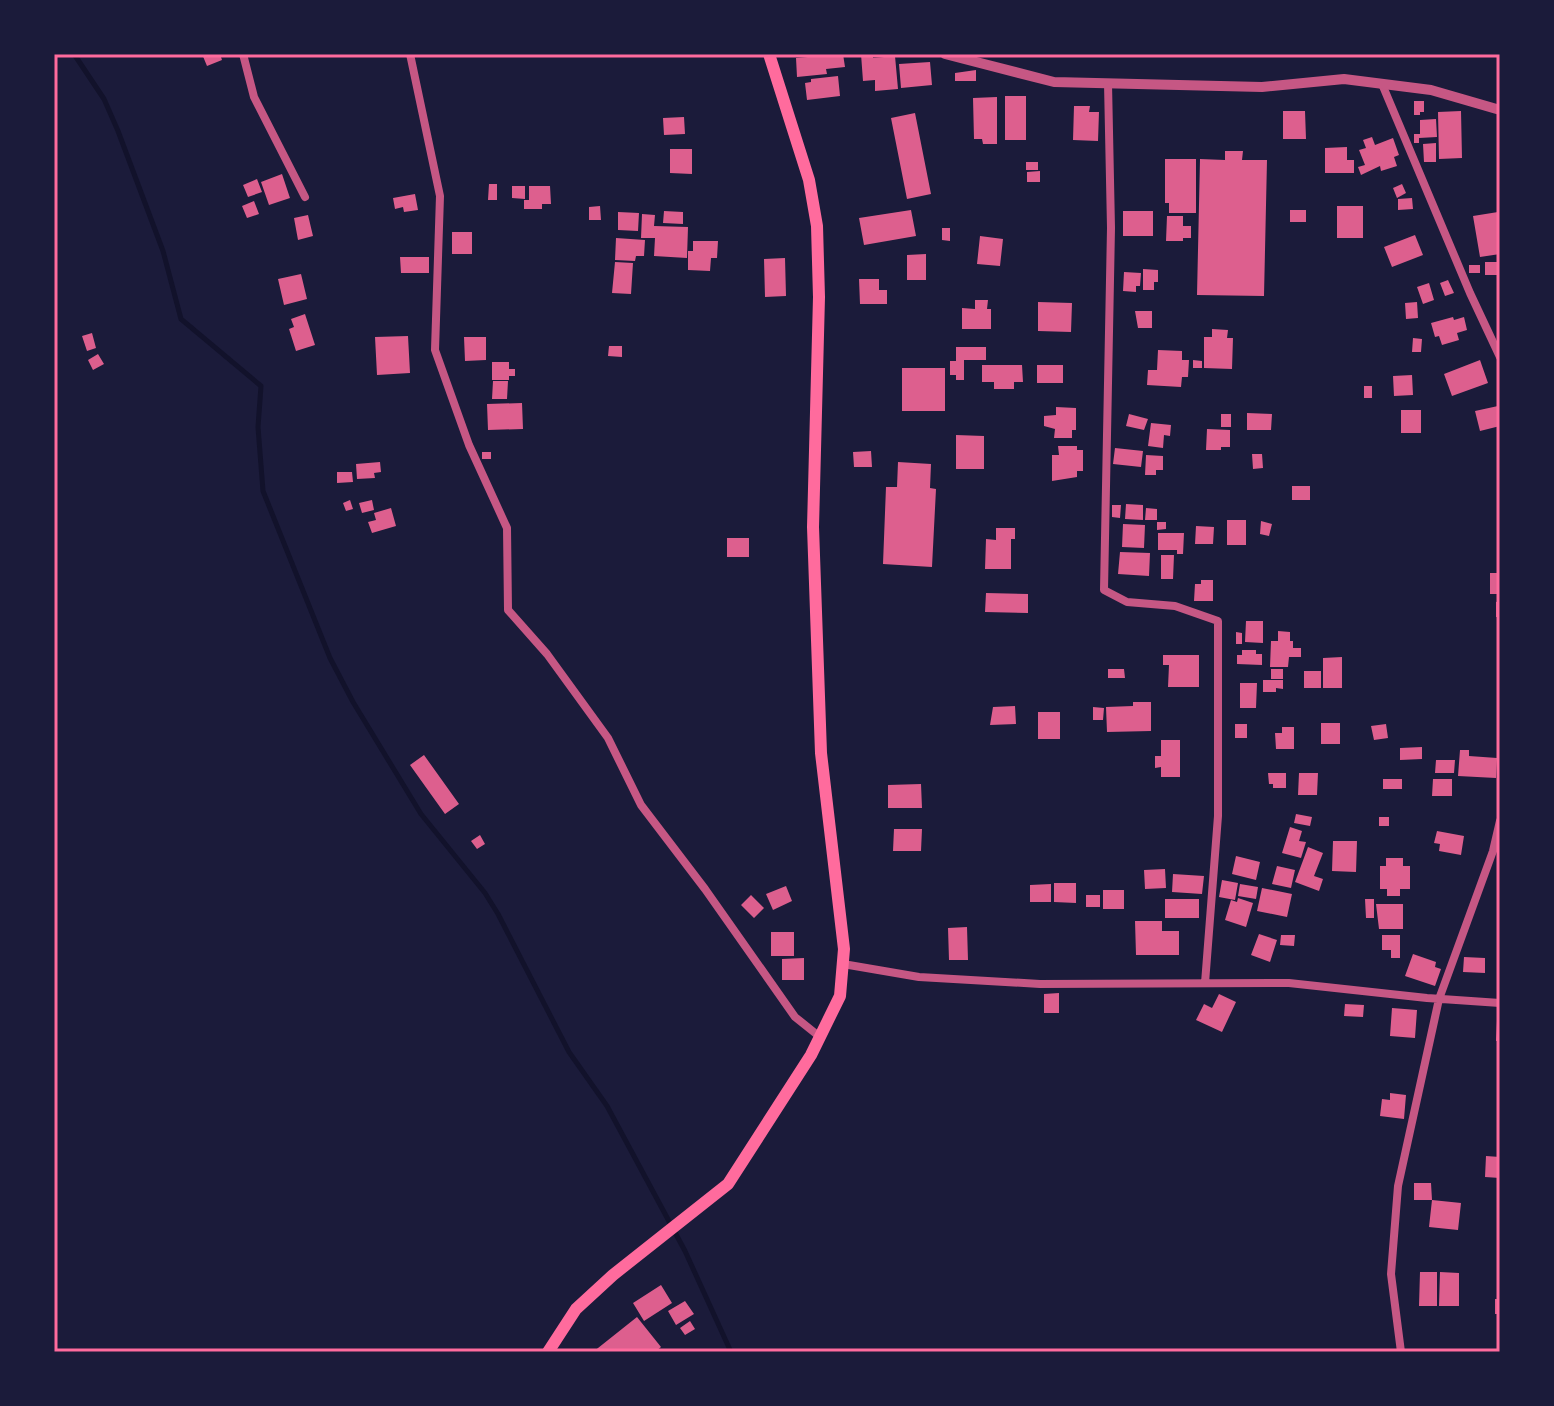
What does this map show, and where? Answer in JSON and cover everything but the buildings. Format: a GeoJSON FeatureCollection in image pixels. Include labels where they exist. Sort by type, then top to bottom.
{"type":"FeatureCollection","features":[{"type":"Feature","properties":{"kind":"main road"},"geometry":{"type":"LineString","coordinates":[[548,1352],[576,1309],[613,1275],[728,1184],[811,1055],[840,996],[843,964],[837,878],[821,753],[813,542],[819,297],[817,226],[809,180],[769,54]]}},
{"type":"Feature","properties":{"kind":"street"},"geometry":{"type":"LineString","coordinates":[[243,54],[254,97],[305,197]]}},
{"type":"Feature","properties":{"kind":"street"},"geometry":{"type":"LineString","coordinates":[[410,54],[440,196],[435,350],[469,445],[507,528],[508,610],[547,654],[608,738],[641,805],[795,1017],[820,1037]]}},
{"type":"Feature","properties":{"kind":"street"},"geometry":{"type":"LineString","coordinates":[[945,54],[1054,82],[1262,87],[1344,79],[1431,90],[1500,110]]}},
{"type":"Feature","properties":{"kind":"street"},"geometry":{"type":"LineString","coordinates":[[1108,83],[1111,228],[1104,590],[1127,602],[1175,606],[1218,621],[1218,816],[1205,983]]}},
{"type":"Feature","properties":{"kind":"street"},"geometry":{"type":"LineString","coordinates":[[1382,84],[1500,357]]}},
{"type":"Feature","properties":{"kind":"street"},"geometry":{"type":"LineString","coordinates":[[1401,1352],[1391,1274],[1398,1186],[1439,999],[1493,851],[1500,821]]}},
{"type":"Feature","properties":{"kind":"street"},"geometry":{"type":"LineString","coordinates":[[843,964],[919,977],[1025,983],[1289,983],[1500,1003]]}},
{"type":"Feature","properties":{"kind":"waterway"},"geometry":{"type":"LineString","coordinates":[[74,54],[104,99],[118,131],[163,251],[181,319],[261,386],[258,427],[263,491],[330,658],[421,814],[485,893],[498,914],[569,1052],[607,1106],[685,1251],[731,1352]]}}]}
